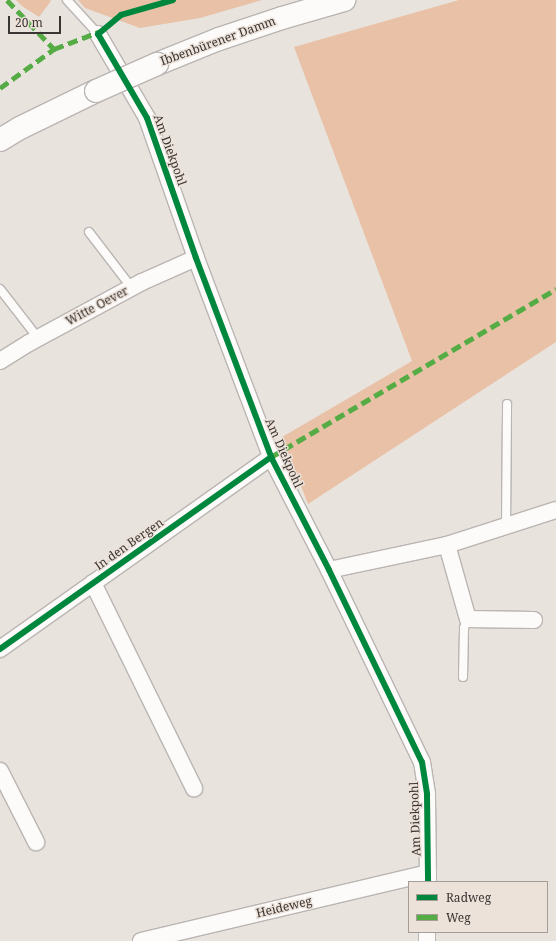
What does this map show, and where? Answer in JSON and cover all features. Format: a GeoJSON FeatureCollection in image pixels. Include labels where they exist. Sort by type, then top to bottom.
{"type":"FeatureCollection","features":[{"type":"Feature","properties":{"kind":"main road","name":"Ibbenbürener Damm"},"geometry":{"type":"LineString","coordinates":[[0,140],[96,91],[157,64],[226,36],[344,0]]}},
{"type":"Feature","properties":{"kind":"street","name":"Am Diekpohl"},"geometry":{"type":"LineString","coordinates":[[98,34],[147,118],[196,258],[271,457],[329,570],[422,762],[427,795],[428,877]]}},
{"type":"Feature","properties":{"kind":"street","name":"Witte Oever"},"geometry":{"type":"LineString","coordinates":[[0,361],[38,338],[132,288],[196,258]]}},
{"type":"Feature","properties":{"kind":"street","name":"In den Bergen"},"geometry":{"type":"LineString","coordinates":[[0,649],[271,457]]}},
{"type":"Feature","properties":{"kind":"street"},"geometry":{"type":"LineString","coordinates":[[329,570],[447,545],[556,510]]}},
{"type":"Feature","properties":{"kind":"street"},"geometry":{"type":"LineString","coordinates":[[447,545],[468,619],[534,620]]}},
{"type":"Feature","properties":{"kind":"street","name":"In den Bergen"},"geometry":{"type":"LineString","coordinates":[[93,583],[194,788]]}},
{"type":"Feature","properties":{"kind":"street"},"geometry":{"type":"LineString","coordinates":[[0,771],[36,842]]}},
{"type":"Feature","properties":{"kind":"street","name":"Heideweg"},"geometry":{"type":"LineString","coordinates":[[411,881],[428,877]]}},
{"type":"Feature","properties":{"kind":"street","name":"Heideweg"},"geometry":{"type":"LineString","coordinates":[[141,941],[163,938],[408,882]]}},
{"type":"Feature","properties":{"kind":"lane"},"geometry":{"type":"LineString","coordinates":[[68,0],[98,34]]}},
{"type":"Feature","properties":{"kind":"lane"},"geometry":{"type":"LineString","coordinates":[[89,232],[132,288]]}},
{"type":"Feature","properties":{"kind":"lane"},"geometry":{"type":"LineString","coordinates":[[0,289],[38,338]]}},
{"type":"Feature","properties":{"kind":"lane"},"geometry":{"type":"LineString","coordinates":[[506,526],[507,404]]}},
{"type":"Feature","properties":{"kind":"lane"},"geometry":{"type":"LineString","coordinates":[[463,677],[464,628],[468,619]]}},
{"type":"Feature","properties":{"kind":"shaded area"},"geometry":{"type":"Polygon","coordinates":[[[16,0],[51,1],[39,17],[22,6],[16,0]]]}},
{"type":"Feature","properties":{"kind":"shaded area"},"geometry":{"type":"Polygon","coordinates":[[[78,0],[262,0],[200,18],[140,28],[85,8],[78,0]]]}},
{"type":"Feature","properties":{"kind":"shaded area"},"geometry":{"type":"Polygon","coordinates":[[[459,0],[556,0],[556,342],[308,504],[282,437],[412,361],[294,47],[459,0]]]}},
{"type":"Feature","properties":{"kind":"marked path"},"geometry":{"type":"LineString","coordinates":[[7,0],[54,49],[101,31]]}},
{"type":"Feature","properties":{"kind":"marked path"},"geometry":{"type":"LineString","coordinates":[[0,88],[54,49]]}},
{"type":"Feature","properties":{"kind":"marked path"},"geometry":{"type":"LineString","coordinates":[[271,457],[556,289]]}},
{"type":"Feature","properties":{"kind":"cycle path"},"geometry":{"type":"LineString","coordinates":[[173,0],[121,15],[98,34],[147,118],[196,258],[271,457],[329,570],[422,762],[427,795],[428,881]]}},
{"type":"Feature","properties":{"kind":"cycle path"},"geometry":{"type":"LineString","coordinates":[[0,649],[271,457]]}}]}
